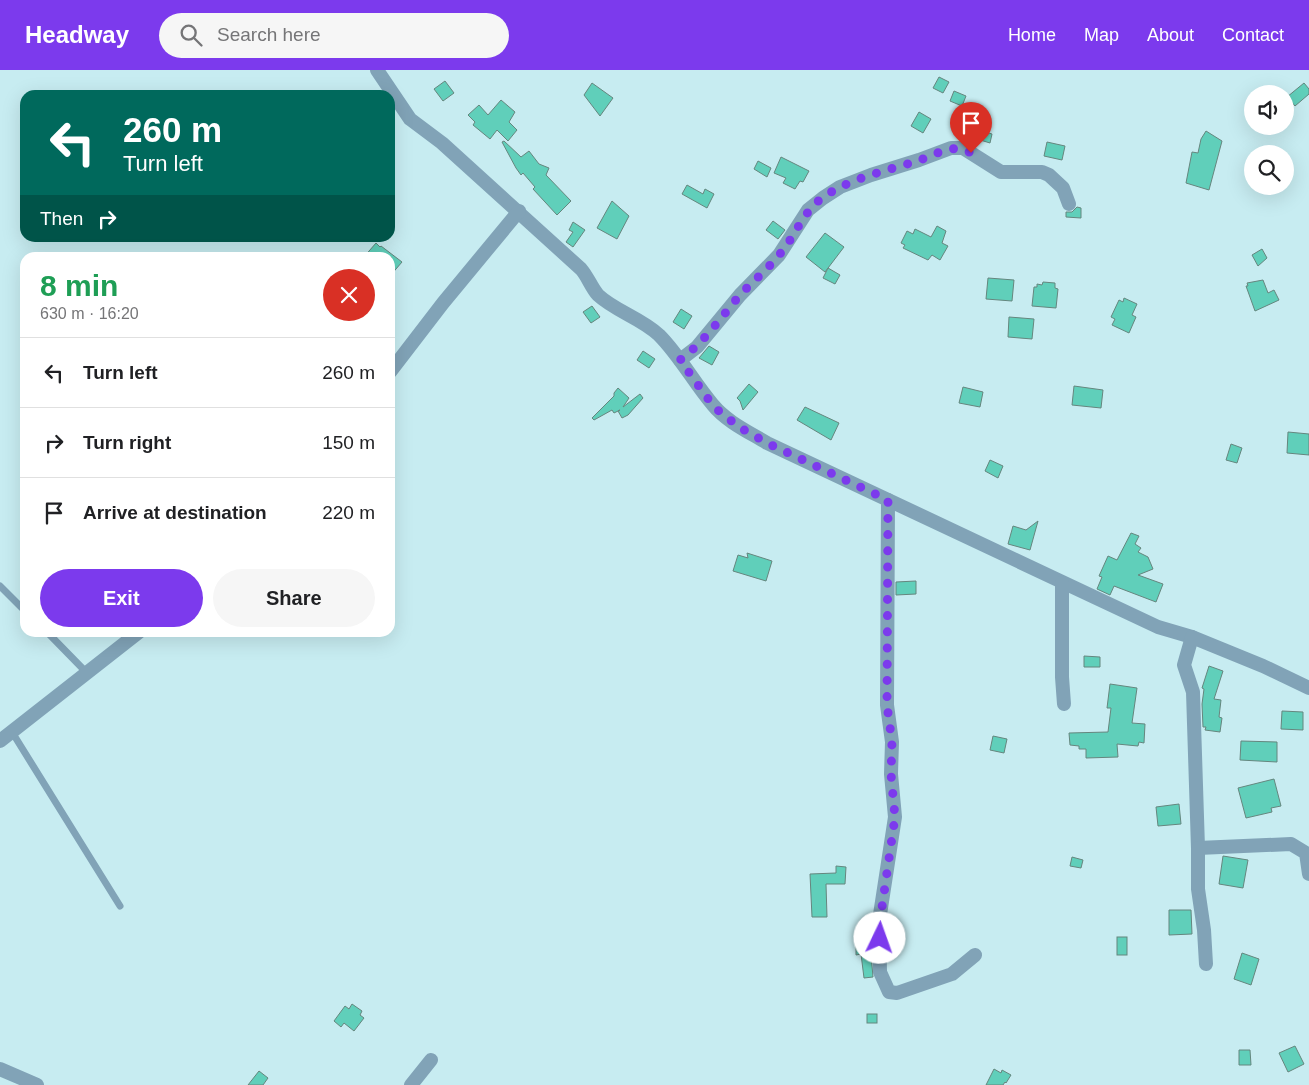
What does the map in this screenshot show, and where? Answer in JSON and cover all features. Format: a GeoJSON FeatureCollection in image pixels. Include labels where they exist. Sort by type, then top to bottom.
{"type":"FeatureCollection","features":[{"type":"Feature","properties":{"kind":"street"},"geometry":{"type":"LineString","coordinates":[[377,70],[390,90]]}},
{"type":"Feature","properties":{"kind":"street"},"geometry":{"type":"LineString","coordinates":[[395,97],[410,119],[442,143],[581,269],[598,295],[650,327],[660,336],[714,407],[739,427],[767,443],[1158,627],[1192,637],[1263,666],[1309,688]]}},
{"type":"Feature","properties":{"kind":"street"},"geometry":{"type":"LineString","coordinates":[[680,360],[697,347],[754,280],[779,255],[808,210],[822,198],[840,187],[951,148],[963,148],[1002,172],[1042,172],[1063,188],[1069,204]]}},
{"type":"Feature","properties":{"kind":"street"},"geometry":{"type":"LineString","coordinates":[[395,365],[443,303],[519,211]]}},
{"type":"Feature","properties":{"kind":"street"},"geometry":{"type":"LineString","coordinates":[[888,500],[887,705],[892,742],[891,774],[895,817],[880,921],[880,972],[889,992],[897,993],[952,974],[975,955]]}},
{"type":"Feature","properties":{"kind":"street"},"geometry":{"type":"LineString","coordinates":[[1062,583],[1062,677],[1064,704]]}},
{"type":"Feature","properties":{"kind":"street"},"geometry":{"type":"LineString","coordinates":[[0,741],[133,637]]}},
{"type":"Feature","properties":{"kind":"street"},"geometry":{"type":"LineString","coordinates":[[1192,637],[1184,665],[1193,692],[1198,889],[1204,930],[1206,964]]}},
{"type":"Feature","properties":{"kind":"street"},"geometry":{"type":"LineString","coordinates":[[1198,848],[1291,844],[1306,853],[1309,874]]}},
{"type":"Feature","properties":{"kind":"street"},"geometry":{"type":"LineString","coordinates":[[410,1085],[431,1060]]}},
{"type":"Feature","properties":{"kind":"street"},"geometry":{"type":"LineString","coordinates":[[0,1068],[37,1085]]}},
{"type":"Feature","properties":{"kind":"lane"},"geometry":{"type":"LineString","coordinates":[[0,586],[20,606]]}},
{"type":"Feature","properties":{"kind":"lane"},"geometry":{"type":"LineString","coordinates":[[52,637],[87,673]]}},
{"type":"Feature","properties":{"kind":"lane"},"geometry":{"type":"LineString","coordinates":[[12,732],[120,906]]}},
{"type":"Feature","properties":{"kind":"building"},"geometry":{"type":"Polygon","coordinates":[[[939,77],[949,82],[943,93],[933,88],[939,77]]]}},
{"type":"Feature","properties":{"kind":"building"},"geometry":{"type":"Polygon","coordinates":[[[445,81],[454,93],[443,101],[434,89],[445,81]]]}},
{"type":"Feature","properties":{"kind":"building"},"geometry":{"type":"Polygon","coordinates":[[[592,83],[613,98],[600,116],[584,95],[592,83]]]}},
{"type":"Feature","properties":{"kind":"building"},"geometry":{"type":"Polygon","coordinates":[[[1304,83],[1309,89],[1309,94],[1295,106],[1294,91],[1304,83]]]}},
{"type":"Feature","properties":{"kind":"building"},"geometry":{"type":"Polygon","coordinates":[[[954,91],[966,96],[962,106],[950,101],[954,91]]]}},
{"type":"Feature","properties":{"kind":"building"},"geometry":{"type":"Polygon","coordinates":[[[501,100],[515,112],[509,122],[517,130],[508,141],[497,130],[490,139],[473,125],[475,122],[468,115],[479,105],[488,115],[501,100]]]}},
{"type":"Feature","properties":{"kind":"building"},"geometry":{"type":"Polygon","coordinates":[[[919,112],[931,119],[923,133],[911,126],[919,112]]]}},
{"type":"Feature","properties":{"kind":"building"},"geometry":{"type":"Polygon","coordinates":[[[979,130],[992,134],[990,143],[977,139],[979,130]]]}},
{"type":"Feature","properties":{"kind":"building"},"geometry":{"type":"Polygon","coordinates":[[[1206,131],[1222,141],[1209,190],[1186,183],[1192,152],[1198,153],[1201,139],[1206,131]]]}},
{"type":"Feature","properties":{"kind":"building"},"geometry":{"type":"Polygon","coordinates":[[[504,141],[521,157],[529,151],[539,164],[549,168],[546,175],[571,201],[557,215],[533,189],[535,187],[523,173],[521,175],[502,142],[504,141]]]}},
{"type":"Feature","properties":{"kind":"building"},"geometry":{"type":"Polygon","coordinates":[[[1047,142],[1065,146],[1062,160],[1044,156],[1047,142]]]}},
{"type":"Feature","properties":{"kind":"building"},"geometry":{"type":"Polygon","coordinates":[[[781,157],[809,171],[803,182],[800,181],[795,189],[783,183],[786,178],[774,173],[781,157]]]}},
{"type":"Feature","properties":{"kind":"building"},"geometry":{"type":"Polygon","coordinates":[[[758,161],[771,168],[767,177],[754,169],[758,161]]]}},
{"type":"Feature","properties":{"kind":"building"},"geometry":{"type":"Polygon","coordinates":[[[687,185],[703,194],[705,189],[714,194],[707,208],[682,194],[687,185]]]}},
{"type":"Feature","properties":{"kind":"building"},"geometry":{"type":"Polygon","coordinates":[[[612,201],[629,216],[617,239],[597,228],[612,201]]]}},
{"type":"Feature","properties":{"kind":"building"},"geometry":{"type":"Polygon","coordinates":[[[1077,207],[1081,208],[1081,218],[1066,217],[1066,212],[1072,212],[1077,207]]]}},
{"type":"Feature","properties":{"kind":"building"},"geometry":{"type":"Polygon","coordinates":[[[773,221],[785,230],[778,239],[766,230],[773,221]]]}},
{"type":"Feature","properties":{"kind":"building"},"geometry":{"type":"Polygon","coordinates":[[[573,222],[585,230],[573,247],[566,242],[573,232],[569,230],[573,222]]]}},
{"type":"Feature","properties":{"kind":"building"},"geometry":{"type":"Polygon","coordinates":[[[937,226],[946,231],[942,243],[948,246],[940,260],[932,255],[928,260],[903,248],[905,245],[901,243],[907,231],[913,234],[915,229],[931,237],[937,226]]]}},
{"type":"Feature","properties":{"kind":"building"},"geometry":{"type":"Polygon","coordinates":[[[825,233],[844,247],[825,272],[806,257],[825,233]]]}},
{"type":"Feature","properties":{"kind":"building"},"geometry":{"type":"Polygon","coordinates":[[[376,243],[389,252],[368,252],[376,243]]]}},
{"type":"Feature","properties":{"kind":"building"},"geometry":{"type":"Polygon","coordinates":[[[1262,249],[1267,258],[1258,266],[1252,255],[1262,249]]]}},
{"type":"Feature","properties":{"kind":"building"},"geometry":{"type":"Polygon","coordinates":[[[395,257],[402,262],[395,270],[395,257]]]}},
{"type":"Feature","properties":{"kind":"building"},"geometry":{"type":"Polygon","coordinates":[[[828,268],[840,275],[835,284],[823,278],[828,268]]]}},
{"type":"Feature","properties":{"kind":"building"},"geometry":{"type":"Polygon","coordinates":[[[988,278],[1014,280],[1012,301],[986,299],[988,278]]]}},
{"type":"Feature","properties":{"kind":"building"},"geometry":{"type":"Polygon","coordinates":[[[1263,280],[1268,293],[1274,290],[1279,300],[1255,311],[1246,286],[1248,286],[1247,283],[1263,280]]]}},
{"type":"Feature","properties":{"kind":"building"},"geometry":{"type":"Polygon","coordinates":[[[1043,282],[1055,283],[1055,288],[1058,289],[1056,308],[1032,306],[1034,287],[1037,287],[1037,284],[1042,285],[1043,282]]]}},
{"type":"Feature","properties":{"kind":"building"},"geometry":{"type":"Polygon","coordinates":[[[1124,298],[1137,304],[1132,315],[1136,317],[1129,333],[1112,325],[1115,319],[1111,317],[1119,300],[1123,302],[1124,298]]]}},
{"type":"Feature","properties":{"kind":"building"},"geometry":{"type":"Polygon","coordinates":[[[592,306],[600,317],[591,323],[583,312],[592,306]]]}},
{"type":"Feature","properties":{"kind":"building"},"geometry":{"type":"Polygon","coordinates":[[[681,309],[692,316],[684,329],[673,322],[681,309]]]}},
{"type":"Feature","properties":{"kind":"building"},"geometry":{"type":"Polygon","coordinates":[[[1009,317],[1034,319],[1032,339],[1008,337],[1009,317]]]}},
{"type":"Feature","properties":{"kind":"building"},"geometry":{"type":"Polygon","coordinates":[[[709,346],[719,352],[712,365],[699,358],[709,346]]]}},
{"type":"Feature","properties":{"kind":"building"},"geometry":{"type":"Polygon","coordinates":[[[643,351],[655,359],[649,368],[637,360],[643,351]]]}},
{"type":"Feature","properties":{"kind":"building"},"geometry":{"type":"Polygon","coordinates":[[[749,384],[758,392],[743,410],[737,398],[749,384]]]}},
{"type":"Feature","properties":{"kind":"building"},"geometry":{"type":"Polygon","coordinates":[[[1074,386],[1103,390],[1101,408],[1072,405],[1074,386]]]}},
{"type":"Feature","properties":{"kind":"building"},"geometry":{"type":"Polygon","coordinates":[[[963,387],[983,392],[980,407],[959,403],[963,387]]]}},
{"type":"Feature","properties":{"kind":"building"},"geometry":{"type":"Polygon","coordinates":[[[618,388],[629,398],[623,407],[640,394],[643,398],[628,415],[622,418],[618,411],[614,413],[612,410],[594,420],[592,418],[614,396],[618,388]]]}},
{"type":"Feature","properties":{"kind":"building"},"geometry":{"type":"Polygon","coordinates":[[[805,407],[839,423],[831,440],[797,420],[805,407]]]}},
{"type":"Feature","properties":{"kind":"building"},"geometry":{"type":"Polygon","coordinates":[[[1288,432],[1309,434],[1309,455],[1287,453],[1288,432]]]}},
{"type":"Feature","properties":{"kind":"building"},"geometry":{"type":"Polygon","coordinates":[[[1231,444],[1242,448],[1237,463],[1226,460],[1231,444]]]}},
{"type":"Feature","properties":{"kind":"building"},"geometry":{"type":"Polygon","coordinates":[[[990,460],[1003,466],[998,478],[985,471],[990,460]]]}},
{"type":"Feature","properties":{"kind":"building"},"geometry":{"type":"Polygon","coordinates":[[[1038,521],[1030,550],[1008,544],[1013,526],[1026,530],[1038,521]]]}},
{"type":"Feature","properties":{"kind":"building"},"geometry":{"type":"Polygon","coordinates":[[[1131,533],[1139,536],[1135,544],[1141,548],[1138,552],[1148,557],[1153,569],[1138,575],[1163,584],[1156,602],[1114,586],[1110,595],[1097,589],[1102,577],[1099,576],[1108,556],[1117,560],[1131,533]]]}},
{"type":"Feature","properties":{"kind":"building"},"geometry":{"type":"Polygon","coordinates":[[[747,553],[772,561],[766,581],[733,571],[738,555],[748,558],[747,553]]]}},
{"type":"Feature","properties":{"kind":"building"},"geometry":{"type":"Polygon","coordinates":[[[916,581],[916,594],[896,595],[896,582],[916,581]]]}},
{"type":"Feature","properties":{"kind":"building"},"geometry":{"type":"Polygon","coordinates":[[[1084,656],[1100,657],[1100,667],[1084,667],[1084,656]]]}},
{"type":"Feature","properties":{"kind":"building"},"geometry":{"type":"Polygon","coordinates":[[[1209,666],[1223,671],[1214,699],[1221,700],[1219,717],[1222,718],[1220,732],[1205,730],[1206,727],[1203,727],[1202,704],[1204,689],[1202,688],[1209,666]]]}},
{"type":"Feature","properties":{"kind":"building"},"geometry":{"type":"Polygon","coordinates":[[[1110,684],[1137,688],[1132,723],[1145,724],[1144,743],[1139,742],[1138,746],[1117,744],[1118,757],[1086,758],[1086,749],[1079,749],[1079,746],[1070,745],[1069,733],[1108,732],[1111,708],[1107,708],[1110,684]]]}},
{"type":"Feature","properties":{"kind":"building"},"geometry":{"type":"Polygon","coordinates":[[[1282,711],[1303,712],[1303,730],[1281,729],[1282,711]]]}},
{"type":"Feature","properties":{"kind":"building"},"geometry":{"type":"Polygon","coordinates":[[[993,736],[1007,739],[1004,753],[990,750],[993,736]]]}},
{"type":"Feature","properties":{"kind":"building"},"geometry":{"type":"Polygon","coordinates":[[[1241,741],[1277,742],[1277,762],[1240,760],[1241,741]]]}},
{"type":"Feature","properties":{"kind":"building"},"geometry":{"type":"Polygon","coordinates":[[[1274,779],[1281,806],[1271,808],[1272,812],[1246,818],[1238,788],[1274,779]]]}},
{"type":"Feature","properties":{"kind":"building"},"geometry":{"type":"Polygon","coordinates":[[[1179,804],[1181,824],[1158,826],[1156,807],[1179,804]]]}},
{"type":"Feature","properties":{"kind":"building"},"geometry":{"type":"Polygon","coordinates":[[[1223,856],[1248,860],[1243,888],[1219,884],[1223,856]]]}},
{"type":"Feature","properties":{"kind":"building"},"geometry":{"type":"Polygon","coordinates":[[[1072,857],[1083,860],[1081,868],[1070,866],[1072,857]]]}},
{"type":"Feature","properties":{"kind":"building"},"geometry":{"type":"Polygon","coordinates":[[[836,866],[846,867],[845,884],[826,884],[827,917],[812,917],[810,874],[836,873],[836,866]]]}},
{"type":"Feature","properties":{"kind":"building"},"geometry":{"type":"Polygon","coordinates":[[[1169,910],[1191,910],[1192,934],[1169,935],[1169,910]]]}},
{"type":"Feature","properties":{"kind":"building"},"geometry":{"type":"Polygon","coordinates":[[[1117,937],[1127,937],[1127,955],[1117,955],[1117,937]]]}},
{"type":"Feature","properties":{"kind":"building"},"geometry":{"type":"Polygon","coordinates":[[[870,943],[873,977],[864,978],[861,954],[856,955],[856,945],[870,943]]]}},
{"type":"Feature","properties":{"kind":"building"},"geometry":{"type":"Polygon","coordinates":[[[1242,953],[1259,959],[1251,985],[1234,979],[1242,953]]]}},
{"type":"Feature","properties":{"kind":"building"},"geometry":{"type":"Polygon","coordinates":[[[352,1004],[362,1011],[360,1015],[364,1018],[354,1031],[344,1023],[341,1027],[334,1021],[345,1006],[349,1009],[352,1004]]]}},
{"type":"Feature","properties":{"kind":"building"},"geometry":{"type":"Polygon","coordinates":[[[867,1014],[877,1014],[877,1023],[867,1023],[867,1014]]]}},
{"type":"Feature","properties":{"kind":"building"},"geometry":{"type":"Polygon","coordinates":[[[1295,1046],[1304,1064],[1288,1072],[1279,1053],[1295,1046]]]}},
{"type":"Feature","properties":{"kind":"building"},"geometry":{"type":"Polygon","coordinates":[[[1239,1050],[1250,1050],[1251,1065],[1239,1065],[1239,1050]]]}},
{"type":"Feature","properties":{"kind":"building"},"geometry":{"type":"Polygon","coordinates":[[[994,1069],[1001,1073],[1002,1070],[1011,1075],[1006,1083],[1003,1085],[986,1085],[994,1069]]]}},
{"type":"Feature","properties":{"kind":"building"},"geometry":{"type":"Polygon","coordinates":[[[259,1071],[268,1078],[263,1085],[248,1085],[259,1071]]]}},
{"type":"Feature","properties":{"kind":"route"},"geometry":{"type":"LineString","coordinates":[[880,938],[880,921],[895,817],[891,774],[892,742],[887,705],[888,500],[767,443],[739,427],[714,407],[680,360],[705,339],[740,295],[779,255],[808,210],[822,198],[840,187],[951,148],[963,148],[971,153]]}}]}
